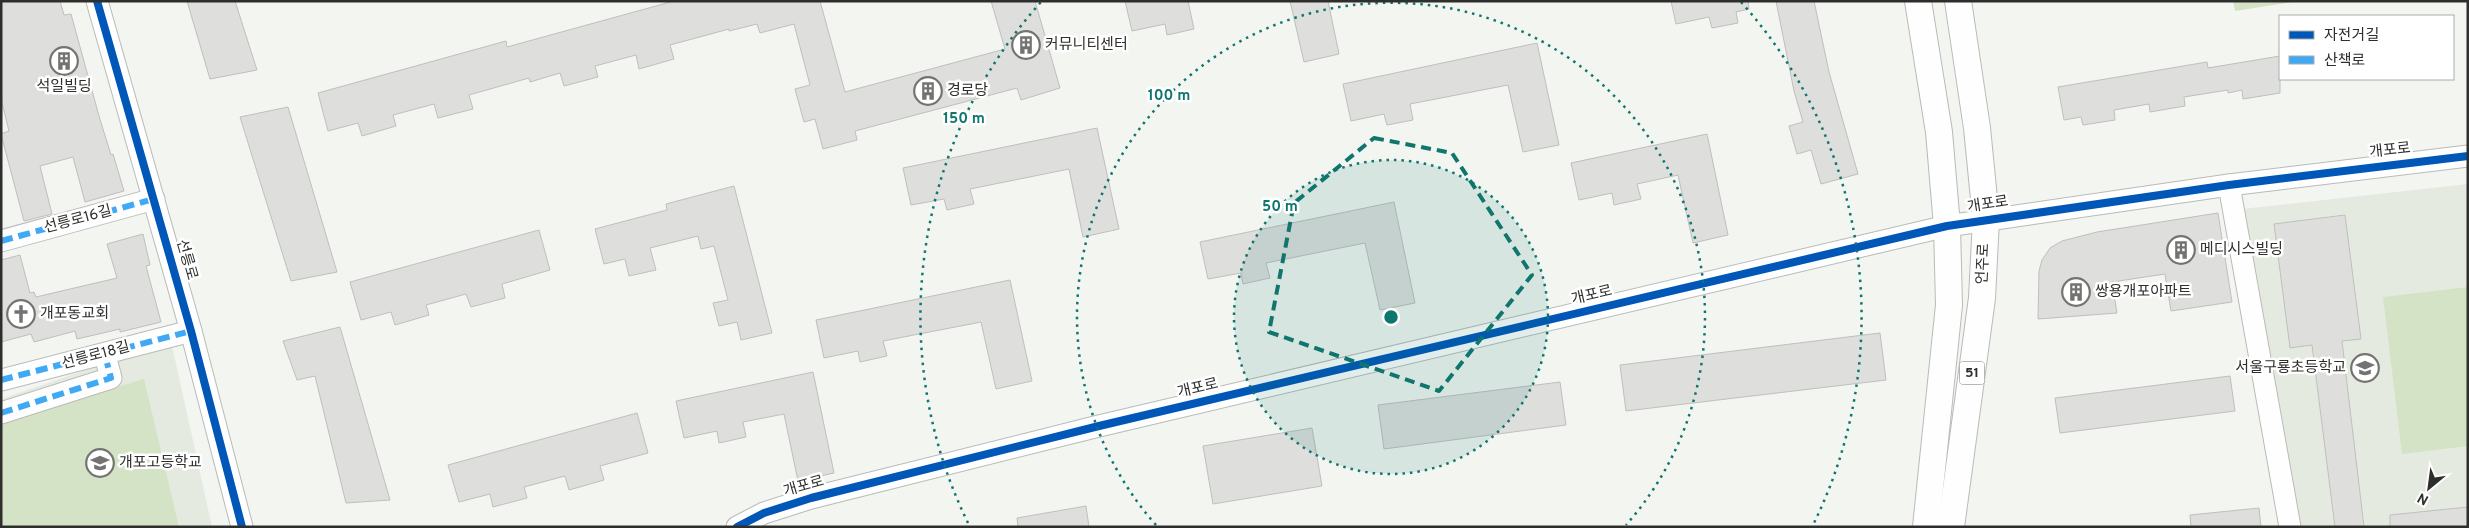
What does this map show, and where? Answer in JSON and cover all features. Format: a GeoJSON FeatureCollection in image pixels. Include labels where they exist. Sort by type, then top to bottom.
{"type":"FeatureCollection","features":[{"type":"Feature","properties":{"kind":"main road","name":"51"},"geometry":{"type":"LineString","coordinates":[[1918,1],[1939,132],[1947,226],[1949,305],[1926,527]]}},
{"type":"Feature","properties":{"kind":"main road","name":"언주로"},"geometry":{"type":"LineString","coordinates":[[1951,527],[1982,298],[1986,219],[1977,128],[1958,1]]}},
{"type":"Feature","properties":{"kind":"street","name":"선릉로"},"geometry":{"type":"LineString","coordinates":[[97,1],[191,331],[242,527]]}},
{"type":"Feature","properties":{"kind":"street","name":"개포로"},"geometry":{"type":"LineString","coordinates":[[737,527],[764,513],[811,498],[1060,436],[1947,226],[2229,185],[2468,156]]}},
{"type":"Feature","properties":{"kind":"street"},"geometry":{"type":"LineString","coordinates":[[2229,185],[2290,527]]}},
{"type":"Feature","properties":{"kind":"street","name":"선릉로16길"},"geometry":{"type":"LineString","coordinates":[[2,239],[154,199]]}},
{"type":"Feature","properties":{"kind":"street","name":"선릉로18길"},"geometry":{"type":"LineString","coordinates":[[1,380],[191,331]]}},
{"type":"Feature","properties":{"kind":"street"},"geometry":{"type":"LineString","coordinates":[[1,414],[111,378],[107,363]]}},
{"type":"Feature","properties":{"kind":"highlighted area"},"geometry":{"type":"Polygon","coordinates":[[[1374,138],[1452,153],[1532,275],[1439,391],[1269,332],[1294,203],[1374,138]]]}},
{"type":"Feature","properties":{"kind":"shaded area","name":"서울구룡초등학교"},"geometry":{"type":"Polygon","coordinates":[[[2468,184],[2468,527],[2290,527],[2233,210],[2468,184]]]}},
{"type":"Feature","properties":{"kind":"shaded area","name":"개포고등학교"},"geometry":{"type":"Polygon","coordinates":[[[171,341],[212,527],[1,527],[1,399],[171,341]]]}},
{"type":"Feature","properties":{"kind":"green space"},"geometry":{"type":"Polygon","coordinates":[[[2233,1],[2293,1],[2293,2],[2235,11],[2233,1]]]}},
{"type":"Feature","properties":{"kind":"green space"},"geometry":{"type":"Polygon","coordinates":[[[2468,287],[2468,446],[2402,454],[2383,297],[2468,287]]]}},
{"type":"Feature","properties":{"kind":"green space","name":"개포고등학교"},"geometry":{"type":"Polygon","coordinates":[[[144,379],[179,527],[1,527],[1,422],[144,379]]]}},
{"type":"Feature","properties":{"kind":"building"},"geometry":{"type":"Polygon","coordinates":[[[1,1],[60,1],[64,15],[71,14],[99,116],[124,191],[85,202],[73,157],[40,166],[52,214],[24,221],[1,134],[9,131],[1,99],[1,1]]]}},
{"type":"Feature","properties":{"kind":"building"},"geometry":{"type":"Polygon","coordinates":[[[187,1],[235,1],[257,70],[210,79],[187,1]]]}},
{"type":"Feature","properties":{"kind":"building"},"geometry":{"type":"Polygon","coordinates":[[[674,1],[820,1],[845,92],[1005,49],[991,1],[1035,1],[1060,88],[1021,100],[1017,88],[855,131],[857,140],[823,149],[815,119],[804,122],[795,89],[810,85],[794,24],[760,33],[757,24],[729,31],[729,29],[670,45],[674,59],[639,69],[636,55],[595,66],[598,77],[564,86],[560,73],[530,82],[529,78],[469,95],[473,109],[438,118],[434,104],[393,115],[396,126],[362,136],[358,123],[328,131],[318,93],[506,41],[507,47],[674,1]]]}},
{"type":"Feature","properties":{"kind":"building"},"geometry":{"type":"Polygon","coordinates":[[[1125,1],[1188,1],[1194,29],[1167,35],[1165,24],[1132,31],[1125,1]]]}},
{"type":"Feature","properties":{"kind":"building"},"geometry":{"type":"Polygon","coordinates":[[[1290,1],[1328,1],[1339,54],[1304,62],[1290,1]]]}},
{"type":"Feature","properties":{"kind":"building"},"geometry":{"type":"Polygon","coordinates":[[[1671,1],[1748,1],[1749,9],[1736,12],[1738,23],[1712,28],[1709,17],[1676,24],[1671,1]]]}},
{"type":"Feature","properties":{"kind":"building"},"geometry":{"type":"Polygon","coordinates":[[[1776,1],[1814,1],[1829,72],[1858,174],[1821,184],[1811,150],[1797,154],[1789,126],[1803,122],[1794,91],[1776,1]]]}},
{"type":"Feature","properties":{"kind":"building"},"geometry":{"type":"Polygon","coordinates":[[[1537,43],[1559,145],[1523,152],[1508,85],[1410,104],[1413,120],[1387,125],[1384,114],[1351,121],[1343,84],[1537,43]]]}},
{"type":"Feature","properties":{"kind":"building"},"geometry":{"type":"Polygon","coordinates":[[[2279,56],[2280,93],[2243,99],[2242,90],[2228,93],[2228,90],[2184,97],[2185,106],[2150,112],[2149,104],[2114,110],[2115,120],[2083,125],[2081,117],[2064,120],[2058,87],[2207,62],[2208,68],[2279,56]]]}},
{"type":"Feature","properties":{"kind":"building"},"geometry":{"type":"Polygon","coordinates":[[[288,107],[337,272],[291,281],[240,117],[288,107]]]}},
{"type":"Feature","properties":{"kind":"building"},"geometry":{"type":"Polygon","coordinates":[[[1097,128],[1119,229],[1083,237],[1069,169],[970,189],[974,204],[947,210],[944,199],[911,205],[903,168],[1097,128]]]}},
{"type":"Feature","properties":{"kind":"building"},"geometry":{"type":"Polygon","coordinates":[[[1707,134],[1728,235],[1693,243],[1678,175],[1637,184],[1641,199],[1614,205],[1612,193],[1579,200],[1571,163],[1707,134]]]}},
{"type":"Feature","properties":{"kind":"building"},"geometry":{"type":"Polygon","coordinates":[[[734,186],[772,333],[741,340],[737,322],[719,326],[713,303],[728,300],[714,246],[701,249],[698,236],[650,248],[656,270],[629,276],[625,259],[604,264],[595,229],[667,210],[666,204],[734,186]]]}},
{"type":"Feature","properties":{"kind":"building"},"geometry":{"type":"Polygon","coordinates":[[[1394,202],[1415,303],[1380,310],[1365,243],[1266,263],[1270,278],[1243,284],[1241,273],[1208,279],[1200,242],[1394,202]]]}},
{"type":"Feature","properties":{"kind":"building"},"geometry":{"type":"Polygon","coordinates":[[[2218,213],[2232,302],[2171,311],[2165,274],[2112,282],[2117,313],[2038,319],[2039,271],[2042,260],[2050,248],[2062,241],[2097,232],[2218,213]]]}},
{"type":"Feature","properties":{"kind":"building"},"geometry":{"type":"Polygon","coordinates":[[[2345,215],[2361,339],[2342,341],[2364,527],[2335,527],[2312,345],[2290,348],[2274,224],[2345,215]]]}},
{"type":"Feature","properties":{"kind":"building"},"geometry":{"type":"Polygon","coordinates":[[[539,230],[550,270],[502,284],[505,298],[471,307],[466,294],[426,305],[429,315],[395,325],[391,312],[361,320],[350,282],[539,230]]]}},
{"type":"Feature","properties":{"kind":"building"},"geometry":{"type":"Polygon","coordinates":[[[143,234],[150,265],[146,266],[161,322],[120,332],[120,329],[77,339],[75,331],[34,342],[31,334],[1,342],[1,260],[20,255],[30,293],[34,292],[36,297],[117,278],[107,244],[143,234]]]}},
{"type":"Feature","properties":{"kind":"building"},"geometry":{"type":"Polygon","coordinates":[[[1010,280],[1032,381],[996,389],[981,322],[883,341],[887,356],[860,362],[858,351],[824,358],[816,320],[1010,280]]]}},
{"type":"Feature","properties":{"kind":"building"},"geometry":{"type":"Polygon","coordinates":[[[340,327],[390,500],[346,503],[315,376],[297,380],[283,341],[340,327]]]}},
{"type":"Feature","properties":{"kind":"building"},"geometry":{"type":"Polygon","coordinates":[[[1880,333],[1886,380],[1626,411],[1620,365],[1880,333]]]}},
{"type":"Feature","properties":{"kind":"building"},"geometry":{"type":"Polygon","coordinates":[[[813,372],[834,473],[798,481],[784,414],[743,422],[746,437],[719,443],[717,431],[684,438],[676,401],[813,372]]]}},
{"type":"Feature","properties":{"kind":"building"},"geometry":{"type":"Polygon","coordinates":[[[2230,376],[2235,411],[2060,433],[2055,398],[2230,376]]]}},
{"type":"Feature","properties":{"kind":"building"},"geometry":{"type":"Polygon","coordinates":[[[1560,382],[1566,425],[1384,449],[1378,405],[1560,382]]]}},
{"type":"Feature","properties":{"kind":"building"},"geometry":{"type":"Polygon","coordinates":[[[637,413],[648,453],[600,466],[604,480],[569,490],[565,476],[524,487],[527,498],[493,507],[490,494],[459,502],[448,465],[637,413]]]}},
{"type":"Feature","properties":{"kind":"building"},"geometry":{"type":"Polygon","coordinates":[[[1312,428],[1322,486],[1213,504],[1203,446],[1312,428]]]}},
{"type":"Feature","properties":{"kind":"building"},"geometry":{"type":"Polygon","coordinates":[[[1086,506],[1089,527],[1018,527],[1017,518],[1086,506]]]}},
{"type":"Feature","properties":{"kind":"building"},"geometry":{"type":"Polygon","coordinates":[[[2468,507],[2468,527],[2390,527],[2390,515],[2468,507]]]}},
{"type":"Feature","properties":{"kind":"building"},"geometry":{"type":"Polygon","coordinates":[[[2259,508],[2261,527],[2191,527],[2190,515],[2259,508]]]}},
{"type":"Feature","properties":{"kind":"marked path"},"geometry":{"type":"LineString","coordinates":[[1,241],[154,199]]}},
{"type":"Feature","properties":{"kind":"marked path"},"geometry":{"type":"LineString","coordinates":[[1,380],[191,331]]}},
{"type":"Feature","properties":{"kind":"marked path"},"geometry":{"type":"LineString","coordinates":[[1,413],[111,378],[107,363]]}},
{"type":"Feature","properties":{"kind":"cycle path"},"geometry":{"type":"LineString","coordinates":[[97,1],[191,331],[242,527]]}},
{"type":"Feature","properties":{"kind":"cycle path"},"geometry":{"type":"LineString","coordinates":[[737,527],[764,513],[811,498],[1099,426],[1947,226],[2229,185],[2468,156]]}},
{"type":"Feature","properties":{"kind":"place","name":"커뮤니티센터"},"geometry":{"type":"Point","coordinates":[1026,45]}},
{"type":"Feature","properties":{"kind":"place","name":"석일빌딩"},"geometry":{"type":"Point","coordinates":[64,61]}},
{"type":"Feature","properties":{"kind":"place","name":"경로당"},"geometry":{"type":"Point","coordinates":[928,91]}},
{"type":"Feature","properties":{"kind":"place","name":"메디시스빌딩"},"geometry":{"type":"Point","coordinates":[2181,250]}},
{"type":"Feature","properties":{"kind":"place","name":"쌍용개포아파트"},"geometry":{"type":"Point","coordinates":[2076,292]}},
{"type":"Feature","properties":{"kind":"place","name":"개포동교회"},"geometry":{"type":"Point","coordinates":[21,314]}},
{"type":"Feature","properties":{"kind":"place","name":"서울구룡초등학교"},"geometry":{"type":"Point","coordinates":[2365,368]}},
{"type":"Feature","properties":{"kind":"place","name":"개포고등학교"},"geometry":{"type":"Point","coordinates":[100,463]}}]}
